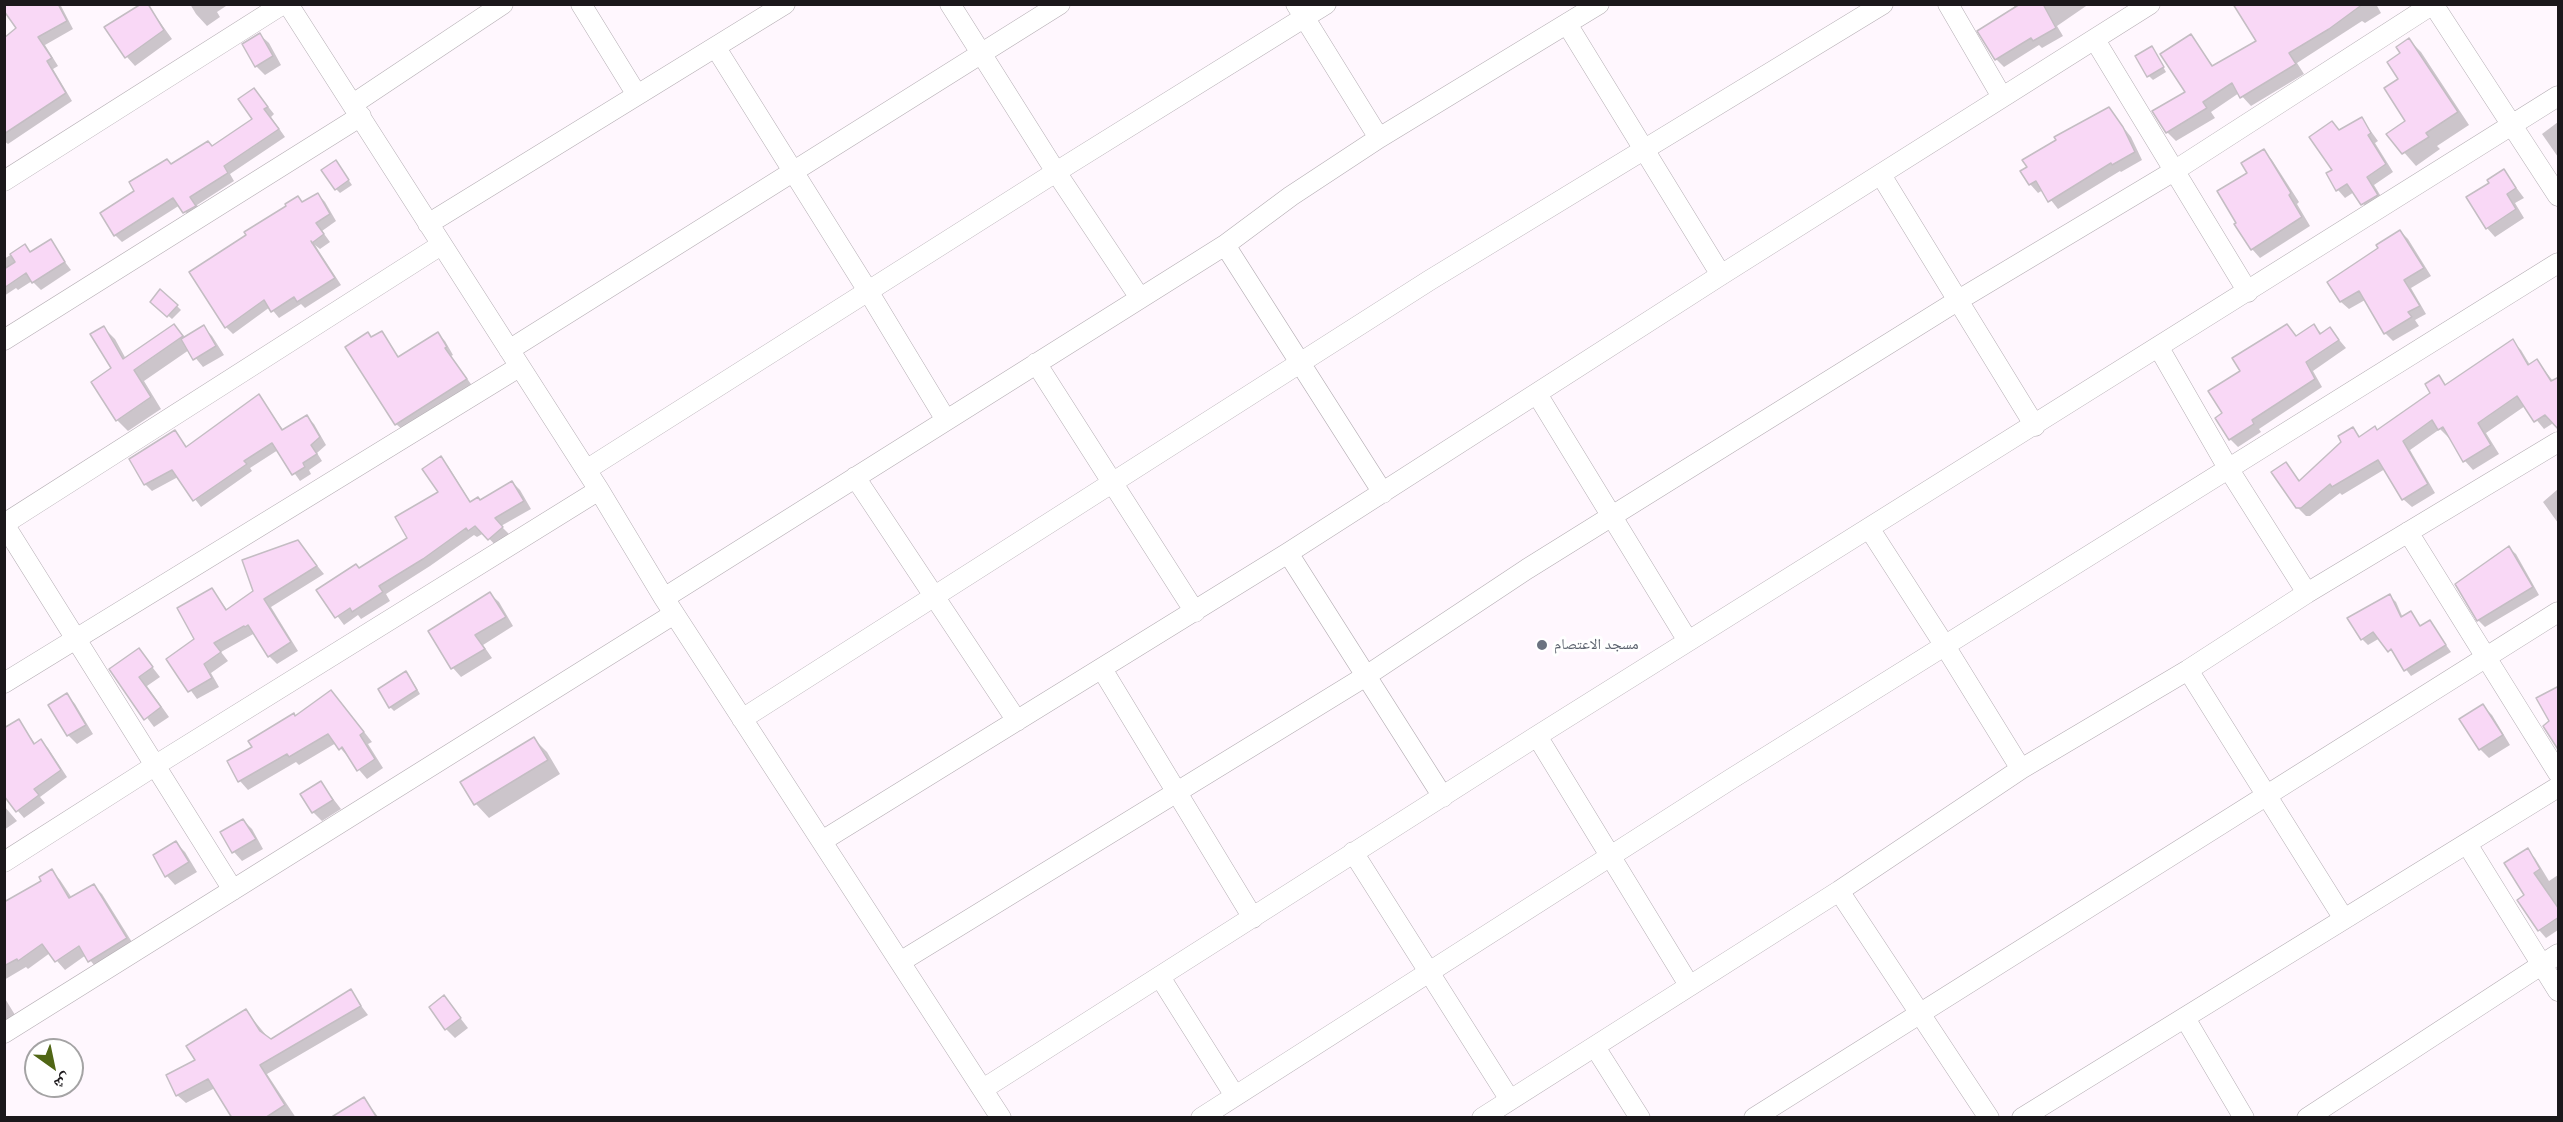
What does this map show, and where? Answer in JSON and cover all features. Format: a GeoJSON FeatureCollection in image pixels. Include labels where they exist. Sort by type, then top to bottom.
{"type":"FeatureCollection","features":[{"type":"Feature","properties":{"kind":"street"},"geometry":{"type":"LineString","coordinates":[[4,181],[283,4]]}},
{"type":"Feature","properties":{"kind":"street"},"geometry":{"type":"LineString","coordinates":[[288,4],[599,490],[669,606],[1001,1118]]}},
{"type":"Feature","properties":{"kind":"street"},"geometry":{"type":"LineString","coordinates":[[4,340],[357,110],[503,4]]}},
{"type":"Feature","properties":{"kind":"street"},"geometry":{"type":"LineString","coordinates":[[581,4],[637,95]]}},
{"type":"Feature","properties":{"kind":"street"},"geometry":{"type":"LineString","coordinates":[[950,4],[1140,298]]}},
{"type":"Feature","properties":{"kind":"street"},"geometry":{"type":"LineString","coordinates":[[509,350],[1060,4]]}},
{"type":"Feature","properties":{"kind":"street"},"geometry":{"type":"LineString","coordinates":[[586,470],[1056,171],[1301,11],[1326,4]]}},
{"type":"Feature","properties":{"kind":"street"},"geometry":{"type":"LineString","coordinates":[[4,1033],[233,890],[669,606],[855,477],[1224,245],[1291,196],[1379,138],[1599,4]]}},
{"type":"Feature","properties":{"kind":"street"},"geometry":{"type":"LineString","coordinates":[[742,719],[1300,363],[1642,149],[1884,4]]}},
{"type":"Feature","properties":{"kind":"street"},"geometry":{"type":"LineString","coordinates":[[1948,4],[2002,97]]}},
{"type":"Feature","properties":{"kind":"street"},"geometry":{"type":"LineString","coordinates":[[822,841],[1195,612],[2150,4]]}},
{"type":"Feature","properties":{"kind":"street"},"geometry":{"type":"LineString","coordinates":[[900,962],[1366,676],[1527,569],[1957,301],[2174,171],[2433,4],[2559,196]]}},
{"type":"Feature","properties":{"kind":"street"},"geometry":{"type":"LineString","coordinates":[[429,224],[716,48],[775,7]]}},
{"type":"Feature","properties":{"kind":"street"},"geometry":{"type":"LineString","coordinates":[[1301,11],[1379,138]]}},
{"type":"Feature","properties":{"kind":"street"},"geometry":{"type":"LineString","coordinates":[[1567,24],[1721,275]]}},
{"type":"Feature","properties":{"kind":"street"},"geometry":{"type":"LineString","coordinates":[[2095,40],[2247,292]]}},
{"type":"Feature","properties":{"kind":"street"},"geometry":{"type":"LineString","coordinates":[[716,48],[946,420]]}},
{"type":"Feature","properties":{"kind":"street"},"geometry":{"type":"LineString","coordinates":[[983,1089],[1537,736],[2036,426],[2559,96]]}},
{"type":"Feature","properties":{"kind":"street"},"geometry":{"type":"LineString","coordinates":[[1881,175],[2036,426]]}},
{"type":"Feature","properties":{"kind":"street"},"geometry":{"type":"LineString","coordinates":[[233,890],[4,524],[441,245]]}},
{"type":"Feature","properties":{"kind":"street"},"geometry":{"type":"LineString","coordinates":[[1224,245],[1383,493]]}},
{"type":"Feature","properties":{"kind":"street"},"geometry":{"type":"LineString","coordinates":[[1201,1118],[2228,468],[2559,263]]}},
{"type":"Feature","properties":{"kind":"street"},"geometry":{"type":"LineString","coordinates":[[2159,348],[2228,468],[2307,593]]}},
{"type":"Feature","properties":{"kind":"street"},"geometry":{"type":"LineString","coordinates":[[1036,363],[1195,612]]}},
{"type":"Feature","properties":{"kind":"street"},"geometry":{"type":"LineString","coordinates":[[4,683],[519,367]]}},
{"type":"Feature","properties":{"kind":"street"},"geometry":{"type":"LineString","coordinates":[[1537,394],[1688,641]]}},
{"type":"Feature","properties":{"kind":"street"},"geometry":{"type":"LineString","coordinates":[[1482,1118],[1839,891],[2021,769],[2188,670],[2307,593],[2559,442]]}},
{"type":"Feature","properties":{"kind":"street"},"geometry":{"type":"LineString","coordinates":[[855,477],[933,598],[1017,721]]}},
{"type":"Feature","properties":{"kind":"street"},"geometry":{"type":"LineString","coordinates":[[4,862],[599,490]]}},
{"type":"Feature","properties":{"kind":"street"},"geometry":{"type":"LineString","coordinates":[[1869,528],[1946,646],[2021,769]]}},
{"type":"Feature","properties":{"kind":"street"},"geometry":{"type":"LineString","coordinates":[[2408,532],[2559,773]]}},
{"type":"Feature","properties":{"kind":"street"},"geometry":{"type":"LineString","coordinates":[[1288,553],[1443,797]]}},
{"type":"Feature","properties":{"kind":"street"},"geometry":{"type":"LineString","coordinates":[[1754,1118],[2559,612]]}},
{"type":"Feature","properties":{"kind":"street"},"geometry":{"type":"LineString","coordinates":[[1102,669],[1253,918]]}},
{"type":"Feature","properties":{"kind":"street"},"geometry":{"type":"LineString","coordinates":[[2188,670],[2344,919]]}},
{"type":"Feature","properties":{"kind":"street"},"geometry":{"type":"LineString","coordinates":[[1537,736],[1689,985]]}},
{"type":"Feature","properties":{"kind":"street"},"geometry":{"type":"LineString","coordinates":[[2022,1118],[2559,787]]}},
{"type":"Feature","properties":{"kind":"street"},"geometry":{"type":"LineString","coordinates":[[2467,844],[2550,959],[2559,991]]}},
{"type":"Feature","properties":{"kind":"street"},"geometry":{"type":"LineString","coordinates":[[1353,852],[1510,1100]]}},
{"type":"Feature","properties":{"kind":"street"},"geometry":{"type":"LineString","coordinates":[[1839,891],[1989,1118]]}},
{"type":"Feature","properties":{"kind":"street"},"geometry":{"type":"LineString","coordinates":[[2319,1115],[2550,959]]}},
{"type":"Feature","properties":{"kind":"street"},"geometry":{"type":"LineString","coordinates":[[1160,977],[1236,1096]]}},
{"type":"Feature","properties":{"kind":"street"},"geometry":{"type":"LineString","coordinates":[[2185,1018],[2244,1118]]}},
{"type":"Feature","properties":{"kind":"street"},"geometry":{"type":"LineString","coordinates":[[1596,1047],[1640,1118]]}},
{"type":"Feature","properties":{"kind":"building"},"geometry":{"type":"Polygon","coordinates":[[[4,4],[58,4],[67,21],[38,37],[52,58],[47,61],[66,93],[4,134],[4,38],[16,28],[4,11],[4,4]]]}},
{"type":"Feature","properties":{"kind":"building"},"geometry":{"type":"Polygon","coordinates":[[[141,4],[148,4],[164,30],[125,58],[104,27],[141,4]]]}},
{"type":"Feature","properties":{"kind":"building"},"geometry":{"type":"Polygon","coordinates":[[[2020,4],[2043,4],[2056,28],[2033,41],[2031,38],[1995,60],[1977,31],[2020,4]]]}},
{"type":"Feature","properties":{"kind":"building"},"geometry":{"type":"Polygon","coordinates":[[[2233,4],[2363,4],[2329,29],[2289,53],[2296,64],[2240,98],[2232,83],[2203,102],[2207,108],[2166,133],[2152,111],[2185,92],[2160,54],[2191,34],[2212,66],[2256,41],[2233,4]]]}},
{"type":"Feature","properties":{"kind":"building"},"geometry":{"type":"Polygon","coordinates":[[[260,33],[273,56],[255,67],[242,44],[260,33]]]}},
{"type":"Feature","properties":{"kind":"building"},"geometry":{"type":"Polygon","coordinates":[[[2409,38],[2458,112],[2426,133],[2429,137],[2402,154],[2386,134],[2405,121],[2384,88],[2398,79],[2387,62],[2400,53],[2396,47],[2409,38]]]}},
{"type":"Feature","properties":{"kind":"building"},"geometry":{"type":"Polygon","coordinates":[[[2152,46],[2164,67],[2147,77],[2135,56],[2152,46]]]}},
{"type":"Feature","properties":{"kind":"building"},"geometry":{"type":"Polygon","coordinates":[[[254,88],[268,107],[264,109],[279,129],[224,166],[228,173],[190,197],[196,206],[183,213],[173,198],[114,236],[100,213],[134,191],[129,182],[167,159],[171,164],[208,141],[212,146],[252,119],[238,99],[254,88]]]}},
{"type":"Feature","properties":{"kind":"building"},"geometry":{"type":"Polygon","coordinates":[[[2109,107],[2123,127],[2135,152],[2112,165],[2111,163],[2048,202],[2036,181],[2029,185],[2020,171],[2027,167],[2022,160],[2056,140],[2054,137],[2109,107]]]}},
{"type":"Feature","properties":{"kind":"building"},"geometry":{"type":"Polygon","coordinates":[[[2362,117],[2371,133],[2368,135],[2386,164],[2367,177],[2378,195],[2361,205],[2347,184],[2336,191],[2326,173],[2332,170],[2309,137],[2332,121],[2339,130],[2362,117]]]}},
{"type":"Feature","properties":{"kind":"building"},"geometry":{"type":"Polygon","coordinates":[[[2264,149],[2291,193],[2289,195],[2302,217],[2251,250],[2217,191],[2247,173],[2241,163],[2264,149]]]}},
{"type":"Feature","properties":{"kind":"building"},"geometry":{"type":"Polygon","coordinates":[[[336,160],[349,180],[335,190],[321,170],[336,160]]]}},
{"type":"Feature","properties":{"kind":"building"},"geometry":{"type":"Polygon","coordinates":[[[2504,169],[2516,188],[2507,194],[2516,209],[2486,229],[2466,197],[2489,183],[2487,180],[2504,169]]]}},
{"type":"Feature","properties":{"kind":"building"},"geometry":{"type":"Polygon","coordinates":[[[318,193],[330,214],[316,223],[324,234],[312,243],[335,278],[297,302],[294,297],[271,312],[264,300],[225,328],[189,272],[246,235],[244,232],[298,196],[302,202],[318,193]]]}},
{"type":"Feature","properties":{"kind":"building"},"geometry":{"type":"Polygon","coordinates":[[[2400,230],[2424,268],[2404,280],[2420,306],[2408,312],[2412,317],[2384,334],[2359,291],[2340,302],[2327,282],[2378,248],[2376,245],[2400,230]]]}},
{"type":"Feature","properties":{"kind":"building"},"geometry":{"type":"Polygon","coordinates":[[[51,239],[65,262],[32,283],[26,273],[4,288],[4,269],[15,262],[10,254],[25,244],[30,252],[51,239]]]}},
{"type":"Feature","properties":{"kind":"building"},"geometry":{"type":"Polygon","coordinates":[[[160,289],[178,305],[167,317],[150,302],[160,289]]]}},
{"type":"Feature","properties":{"kind":"building"},"geometry":{"type":"Polygon","coordinates":[[[174,324],[183,336],[134,370],[151,397],[116,421],[91,382],[111,368],[90,334],[104,326],[123,359],[174,324]]]}},
{"type":"Feature","properties":{"kind":"building"},"geometry":{"type":"Polygon","coordinates":[[[2287,324],[2296,336],[2314,324],[2320,334],[2330,327],[2339,340],[2306,362],[2315,379],[2252,420],[2254,424],[2229,440],[2215,418],[2222,413],[2208,391],[2240,371],[2232,358],[2287,324]]]}},
{"type":"Feature","properties":{"kind":"building"},"geometry":{"type":"Polygon","coordinates":[[[204,325],[216,346],[193,360],[181,339],[204,325]]]}},
{"type":"Feature","properties":{"kind":"building"},"geometry":{"type":"Polygon","coordinates":[[[382,331],[398,357],[438,332],[447,347],[445,348],[467,379],[395,425],[345,347],[368,332],[371,337],[382,331]]]}},
{"type":"Feature","properties":{"kind":"building"},"geometry":{"type":"Polygon","coordinates":[[[2513,339],[2528,365],[2537,359],[2551,381],[2559,377],[2559,430],[2545,415],[2534,422],[2517,396],[2478,423],[2491,445],[2463,462],[2443,427],[2438,430],[2432,420],[2403,441],[2428,484],[2402,500],[2378,460],[2332,487],[2330,484],[2301,508],[2296,508],[2271,472],[2286,462],[2299,481],[2341,442],[2338,436],[2353,427],[2359,437],[2375,426],[2377,430],[2430,393],[2425,384],[2439,375],[2445,385],[2513,339]]]}},
{"type":"Feature","properties":{"kind":"building"},"geometry":{"type":"Polygon","coordinates":[[[259,394],[282,430],[307,415],[320,437],[311,445],[317,454],[303,463],[305,467],[292,475],[272,443],[244,461],[247,464],[193,501],[172,470],[144,485],[129,459],[175,430],[186,447],[259,394]]]}},
{"type":"Feature","properties":{"kind":"building"},"geometry":{"type":"Polygon","coordinates":[[[441,456],[470,502],[478,497],[480,500],[512,481],[524,501],[495,518],[503,527],[488,540],[475,526],[468,531],[466,528],[423,559],[379,586],[383,592],[352,612],[350,608],[335,618],[316,590],[356,564],[359,568],[407,538],[395,517],[438,492],[422,469],[441,456]]]}},
{"type":"Feature","properties":{"kind":"building"},"geometry":{"type":"Polygon","coordinates":[[[298,540],[317,566],[264,599],[291,642],[268,657],[248,625],[244,626],[214,643],[221,652],[204,664],[212,678],[188,692],[166,659],[194,639],[177,608],[212,588],[226,610],[253,591],[242,560],[298,540]]]}},
{"type":"Feature","properties":{"kind":"building"},"geometry":{"type":"Polygon","coordinates":[[[2509,546],[2533,587],[2477,621],[2455,584],[2509,546]]]}},
{"type":"Feature","properties":{"kind":"building"},"geometry":{"type":"Polygon","coordinates":[[[490,592],[506,617],[475,635],[485,649],[451,669],[428,631],[490,592]]]}},
{"type":"Feature","properties":{"kind":"building"},"geometry":{"type":"Polygon","coordinates":[[[2390,594],[2401,617],[2411,611],[2420,626],[2430,620],[2446,645],[2404,671],[2391,649],[2388,652],[2373,632],[2361,640],[2347,618],[2390,594]]]}},
{"type":"Feature","properties":{"kind":"building"},"geometry":{"type":"Polygon","coordinates":[[[139,648],[153,667],[139,677],[161,707],[144,720],[109,669],[139,648]]]}},
{"type":"Feature","properties":{"kind":"building"},"geometry":{"type":"Polygon","coordinates":[[[406,671],[417,690],[389,708],[378,689],[406,671]]]}},
{"type":"Feature","properties":{"kind":"building"},"geometry":{"type":"Polygon","coordinates":[[[2559,686],[2559,751],[2543,726],[2549,721],[2536,698],[2559,686]]]}},
{"type":"Feature","properties":{"kind":"building"},"geometry":{"type":"Polygon","coordinates":[[[331,690],[364,732],[360,735],[375,759],[357,771],[342,747],[339,750],[328,734],[289,757],[287,754],[238,782],[227,761],[252,747],[248,741],[294,713],[295,716],[331,690]]]}},
{"type":"Feature","properties":{"kind":"building"},"geometry":{"type":"Polygon","coordinates":[[[67,693],[86,725],[67,736],[48,705],[67,693]]]}},
{"type":"Feature","properties":{"kind":"building"},"geometry":{"type":"Polygon","coordinates":[[[2483,704],[2503,735],[2479,750],[2459,719],[2483,704]]]}},
{"type":"Feature","properties":{"kind":"building"},"geometry":{"type":"Polygon","coordinates":[[[19,719],[34,744],[41,739],[61,770],[34,789],[39,795],[16,812],[4,796],[4,728],[19,719]]]}},
{"type":"Feature","properties":{"kind":"building"},"geometry":{"type":"Polygon","coordinates":[[[534,737],[548,760],[474,805],[460,782],[534,737]]]}},
{"type":"Feature","properties":{"kind":"building"},"geometry":{"type":"Polygon","coordinates":[[[321,781],[333,800],[312,813],[300,794],[321,781]]]}},
{"type":"Feature","properties":{"kind":"building"},"geometry":{"type":"Polygon","coordinates":[[[243,819],[256,839],[232,853],[220,832],[243,819]]]}},
{"type":"Feature","properties":{"kind":"building"},"geometry":{"type":"Polygon","coordinates":[[[176,841],[189,862],[165,877],[153,855],[176,841]]]}},
{"type":"Feature","properties":{"kind":"building"},"geometry":{"type":"Polygon","coordinates":[[[2528,848],[2540,869],[2534,873],[2559,909],[2559,917],[2538,931],[2517,900],[2524,895],[2504,863],[2528,848]]]}},
{"type":"Feature","properties":{"kind":"building"},"geometry":{"type":"Polygon","coordinates":[[[52,869],[69,898],[94,884],[127,938],[88,962],[79,946],[55,962],[42,944],[18,961],[17,959],[4,966],[4,902],[41,881],[39,877],[52,869]]]}},
{"type":"Feature","properties":{"kind":"building"},"geometry":{"type":"Polygon","coordinates":[[[351,989],[361,1006],[260,1065],[285,1105],[265,1118],[232,1118],[208,1079],[176,1096],[166,1075],[195,1060],[186,1046],[246,1009],[260,1031],[271,1039],[351,989]]]}},
{"type":"Feature","properties":{"kind":"building"},"geometry":{"type":"Polygon","coordinates":[[[444,995],[461,1018],[445,1030],[429,1007],[444,995]]]}},
{"type":"Feature","properties":{"kind":"building"},"geometry":{"type":"Polygon","coordinates":[[[364,1097],[377,1118],[330,1118],[364,1097]]]}},
{"type":"Feature","properties":{"kind":"place","name":"مسجد الاعتصام"},"geometry":{"type":"Point","coordinates":[1542,645]}}]}
